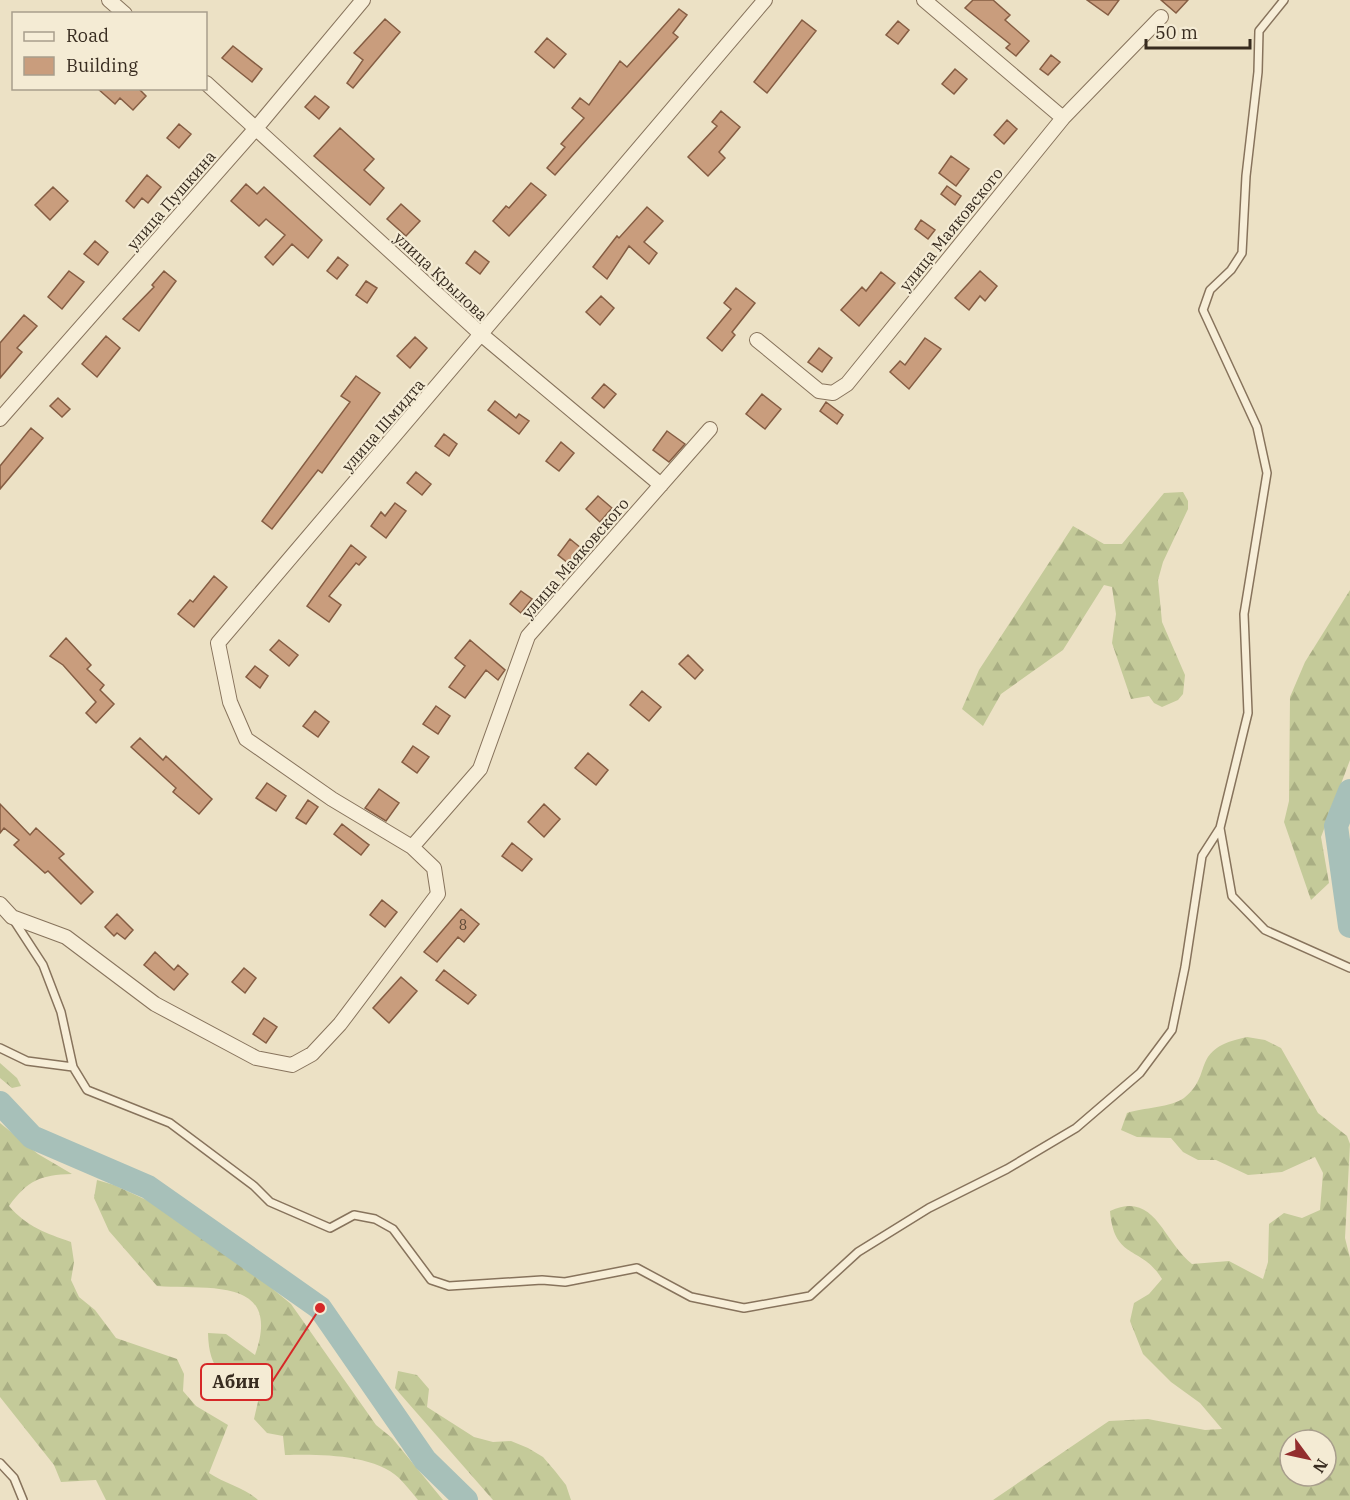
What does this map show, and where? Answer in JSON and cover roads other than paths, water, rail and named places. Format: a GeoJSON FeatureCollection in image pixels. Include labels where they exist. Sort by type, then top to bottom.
{"type":"FeatureCollection","features":[{"type":"Feature","properties":{"kind":"street"},"geometry":{"type":"LineString","coordinates":[[110,0],[123,12]]}},
{"type":"Feature","properties":{"kind":"street","name":"улица Пушкина"},"geometry":{"type":"LineString","coordinates":[[0,419],[257,127],[363,0]]}},
{"type":"Feature","properties":{"kind":"street","name":"улица Шмидта"},"geometry":{"type":"LineString","coordinates":[[412,847],[332,799],[246,740],[230,702],[218,643],[765,0]]}},
{"type":"Feature","properties":{"kind":"street"},"geometry":{"type":"LineString","coordinates":[[924,0],[1063,118]]}},
{"type":"Feature","properties":{"kind":"street","name":"улица Маяковского"},"geometry":{"type":"LineString","coordinates":[[757,340],[819,391],[833,393],[847,384],[1063,118],[1161,18]]}},
{"type":"Feature","properties":{"kind":"street","name":"улица Крылова"},"geometry":{"type":"LineString","coordinates":[[207,84],[257,127],[482,335],[661,485]]}},
{"type":"Feature","properties":{"kind":"street","name":"улица Маяковского"},"geometry":{"type":"LineString","coordinates":[[412,847],[480,769],[528,636],[710,429]]}},
{"type":"Feature","properties":{"kind":"street"},"geometry":{"type":"LineString","coordinates":[[0,904],[12,917],[66,937],[156,1004],[256,1058],[292,1065],[312,1054],[340,1024],[438,894],[434,868],[412,847]]}},
{"type":"Feature","properties":{"kind":"lane"},"geometry":{"type":"LineString","coordinates":[[12,917],[43,965],[61,1012],[73,1067],[87,1090],[170,1123],[254,1186],[270,1202],[330,1228],[354,1215],[375,1219],[393,1228],[431,1280],[449,1286],[542,1280],[565,1282],[637,1268],[691,1297],[744,1308],[810,1296],[858,1252],[929,1208],[1007,1169],[1076,1128],[1140,1073],[1172,1030],[1185,967],[1202,856],[1220,828],[1248,713],[1244,614],[1267,473],[1257,427],[1203,310],[1210,290],[1231,270],[1242,252],[1259,31],[1284,0]]}},
{"type":"Feature","properties":{"kind":"lane"},"geometry":{"type":"LineString","coordinates":[[1220,828],[1232,896],[1265,930],[1350,968]]}},
{"type":"Feature","properties":{"kind":"lane"},"geometry":{"type":"LineString","coordinates":[[0,1048],[27,1061],[73,1067]]}},
{"type":"Feature","properties":{"kind":"lane"},"geometry":{"type":"LineString","coordinates":[[0,1463],[14,1478],[23,1500]]}},
{"type":"Feature","properties":{"kind":"waterway"},"geometry":{"type":"LineString","coordinates":[[1350,791],[1336,826],[1350,926]]}},
{"type":"Feature","properties":{"kind":"waterway"},"geometry":{"type":"LineString","coordinates":[[0,1103],[32,1137],[148,1187],[320,1308],[425,1460],[466,1500]]}},
{"type":"Feature","properties":{"kind":"place","name":"Абин"},"geometry":{"type":"Point","coordinates":[320,1308]}}]}
